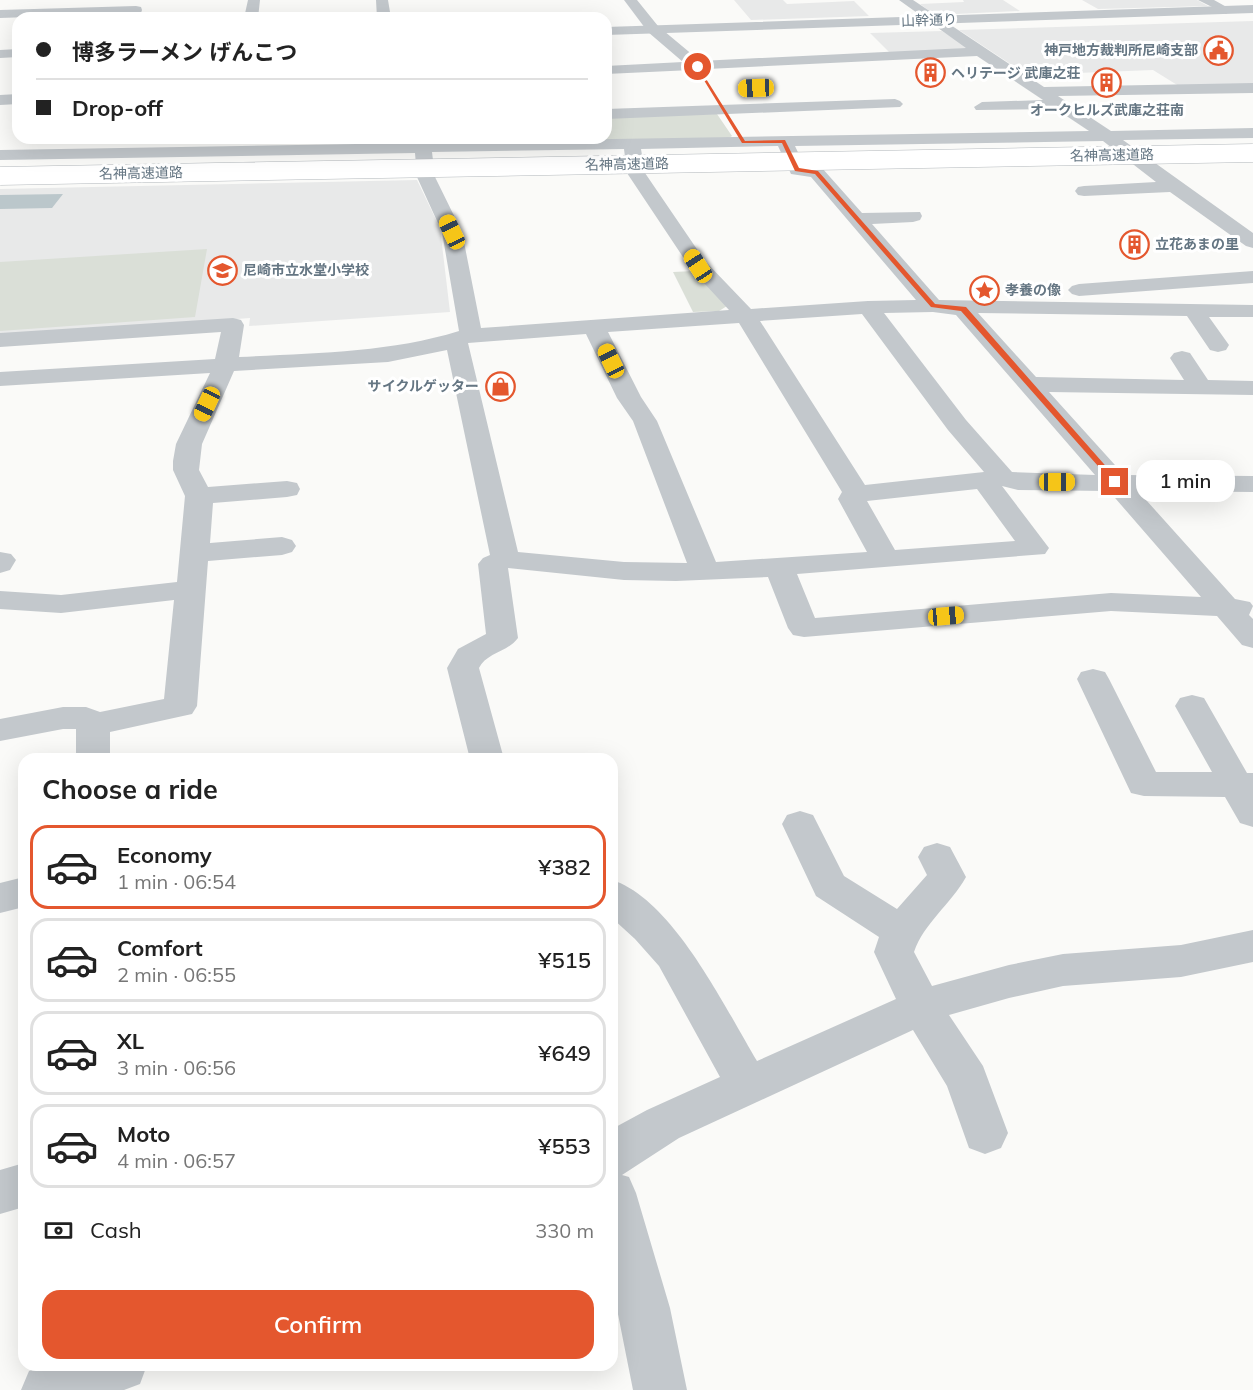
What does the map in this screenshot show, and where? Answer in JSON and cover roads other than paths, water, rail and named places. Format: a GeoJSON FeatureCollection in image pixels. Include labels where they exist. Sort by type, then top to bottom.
{"type":"FeatureCollection","features":[{"type":"Feature","properties":{"kind":"highway","name":"名神高速道路"},"geometry":{"type":"LineString","coordinates":[[0,165],[1253,143]]}},
{"type":"Feature","properties":{"kind":"highway","name":"名神高速道路"},"geometry":{"type":"LineString","coordinates":[[0,176],[1253,153]]}},
{"type":"Feature","properties":{"kind":"street"},"geometry":{"type":"LineString","coordinates":[[630,0],[656,32],[698,67],[740,138]]}},
{"type":"Feature","properties":{"kind":"street"},"geometry":{"type":"LineString","coordinates":[[905,0],[1108,136],[1172,186],[1250,238]]}},
{"type":"Feature","properties":{"kind":"street"},"geometry":{"type":"LineString","coordinates":[[1204,0],[1226,10]]}},
{"type":"Feature","properties":{"kind":"street"},"geometry":{"type":"LineString","coordinates":[[54,12],[136,9]]}},
{"type":"Feature","properties":{"kind":"street","name":"山幹通り"},"geometry":{"type":"LineString","coordinates":[[612,36],[1253,9]]}},
{"type":"Feature","properties":{"kind":"street","name":"山幹通り"},"geometry":{"type":"LineString","coordinates":[[936,22],[1253,15]]}},
{"type":"Feature","properties":{"kind":"street","name":"山幹通り"},"geometry":{"type":"LineString","coordinates":[[612,30],[656,32]]}},
{"type":"Feature","properties":{"kind":"street"},"geometry":{"type":"LineString","coordinates":[[612,70],[980,52]]}},
{"type":"Feature","properties":{"kind":"street"},"geometry":{"type":"LineString","coordinates":[[816,60],[833,72]]}},
{"type":"Feature","properties":{"kind":"street"},"geometry":{"type":"LineString","coordinates":[[1043,92],[1253,88]]}},
{"type":"Feature","properties":{"kind":"street"},"geometry":{"type":"LineString","coordinates":[[884,91],[909,119]]}},
{"type":"Feature","properties":{"kind":"street"},"geometry":{"type":"LineString","coordinates":[[612,113],[716,99],[895,104]]}},
{"type":"Feature","properties":{"kind":"street"},"geometry":{"type":"LineString","coordinates":[[1013,137],[982,107],[1060,104]]}},
{"type":"Feature","properties":{"kind":"street"},"geometry":{"type":"LineString","coordinates":[[612,144],[915,127],[926,139]]}},
{"type":"Feature","properties":{"kind":"street"},"geometry":{"type":"LineString","coordinates":[[740,138],[784,141],[1253,133]]}},
{"type":"Feature","properties":{"kind":"street"},"geometry":{"type":"LineString","coordinates":[[784,141],[797,170]]}},
{"type":"Feature","properties":{"kind":"street"},"geometry":{"type":"LineString","coordinates":[[42,184],[70,144]]}},
{"type":"Feature","properties":{"kind":"street"},"geometry":{"type":"LineString","coordinates":[[0,155],[390,144]]}},
{"type":"Feature","properties":{"kind":"street"},"geometry":{"type":"LineString","coordinates":[[423,144],[426,177],[452,232],[463,338],[505,559]]}},
{"type":"Feature","properties":{"kind":"street"},"geometry":{"type":"LineString","coordinates":[[632,144],[636,173],[698,266],[745,315],[856,492]]}},
{"type":"Feature","properties":{"kind":"street"},"geometry":{"type":"LineString","coordinates":[[0,185],[1253,161]]}},
{"type":"Feature","properties":{"kind":"street"},"geometry":{"type":"LineString","coordinates":[[797,170],[816,172],[933,306],[963,309],[1115,482],[1240,608],[1253,638]]}},
{"type":"Feature","properties":{"kind":"street"},"geometry":{"type":"LineString","coordinates":[[1083,191],[1172,186]]}},
{"type":"Feature","properties":{"kind":"street"},"geometry":{"type":"LineString","coordinates":[[857,219],[913,216]]}},
{"type":"Feature","properties":{"kind":"street"},"geometry":{"type":"LineString","coordinates":[[1001,308],[1007,295],[1253,277]]}},
{"type":"Feature","properties":{"kind":"street"},"geometry":{"type":"LineString","coordinates":[[485,753],[463,668],[469,656],[502,638],[493,564],[505,559],[624,570],[705,571],[1035,548],[957,425],[868,307]]}},
{"type":"Feature","properties":{"kind":"street"},"geometry":{"type":"LineString","coordinates":[[0,379],[388,355],[463,338],[593,325],[868,307],[1001,308],[1158,319],[1194,310],[1253,311]]}},
{"type":"Feature","properties":{"kind":"street"},"geometry":{"type":"LineString","coordinates":[[1194,310],[1218,345]]}},
{"type":"Feature","properties":{"kind":"street"},"geometry":{"type":"LineString","coordinates":[[0,340],[233,325],[226,364],[189,444],[186,470],[199,496],[180,706],[93,725]]}},
{"type":"Feature","properties":{"kind":"street"},"geometry":{"type":"LineString","coordinates":[[593,325],[629,398],[645,421],[705,571]]}},
{"type":"Feature","properties":{"kind":"street"},"geometry":{"type":"LineString","coordinates":[[1182,358],[1200,387]]}},
{"type":"Feature","properties":{"kind":"street"},"geometry":{"type":"LineString","coordinates":[[1029,384],[1253,388]]}},
{"type":"Feature","properties":{"kind":"street"},"geometry":{"type":"LineString","coordinates":[[856,492],[872,494],[993,479],[1017,482],[1253,484]]}},
{"type":"Feature","properties":{"kind":"street"},"geometry":{"type":"LineString","coordinates":[[199,496],[287,489]]}},
{"type":"Feature","properties":{"kind":"street"},"geometry":{"type":"LineString","coordinates":[[856,492],[852,499],[886,560]]}},
{"type":"Feature","properties":{"kind":"street"},"geometry":{"type":"LineString","coordinates":[[195,553],[282,546]]}},
{"type":"Feature","properties":{"kind":"street"},"geometry":{"type":"LineString","coordinates":[[779,567],[804,628],[1111,602],[1240,608]]}},
{"type":"Feature","properties":{"kind":"street"},"geometry":{"type":"LineString","coordinates":[[0,600],[61,604],[192,589]]}},
{"type":"Feature","properties":{"kind":"street"},"geometry":{"type":"LineString","coordinates":[[1093,679],[1144,784],[1248,794]]}},
{"type":"Feature","properties":{"kind":"street"},"geometry":{"type":"LineString","coordinates":[[1192,706],[1248,794]]}},
{"type":"Feature","properties":{"kind":"street"},"geometry":{"type":"LineString","coordinates":[[0,730],[63,718],[86,718],[93,725],[93,753]]}},
{"type":"Feature","properties":{"kind":"street"},"geometry":{"type":"LineString","coordinates":[[800,824],[830,885],[901,931]]}},
{"type":"Feature","properties":{"kind":"street"},"geometry":{"type":"LineString","coordinates":[[937,857],[947,877],[901,931],[894,952],[921,1007],[967,1080],[985,1132]]}},
{"type":"Feature","properties":{"kind":"street"},"geometry":{"type":"LineString","coordinates":[[0,898],[18,894]]}},
{"type":"Feature","properties":{"kind":"street"},"geometry":{"type":"LineString","coordinates":[[618,901],[650,928],[672,956],[748,1086]]}},
{"type":"Feature","properties":{"kind":"street"},"geometry":{"type":"LineString","coordinates":[[618,1150],[663,1124],[921,1007],[961,994],[1063,970],[1110,964],[1182,961],[1234,948],[1253,946]]}},
{"type":"Feature","properties":{"kind":"street"},"geometry":{"type":"LineString","coordinates":[[0,1192],[18,1187]]}},
{"type":"Feature","properties":{"kind":"street"},"geometry":{"type":"LineString","coordinates":[[618,1210],[644,1308],[660,1390]]}},
{"type":"Feature","properties":{"kind":"street"},"geometry":{"type":"LineString","coordinates":[[48,1390],[104,1371]]}},
{"type":"Feature","properties":{"kind":"place","name":"神戸地方裁判所尼崎支部"},"geometry":{"type":"Point","coordinates":[1219,50]}},
{"type":"Feature","properties":{"kind":"place","name":"ヘリテージ 武庫之荘"},"geometry":{"type":"Point","coordinates":[930,73]}},
{"type":"Feature","properties":{"kind":"place","name":"オークヒルズ武庫之荘南"},"geometry":{"type":"Point","coordinates":[1107,83]}},
{"type":"Feature","properties":{"kind":"place","name":"立花あまの里"},"geometry":{"type":"Point","coordinates":[1134,244]}},
{"type":"Feature","properties":{"kind":"place","name":"尼崎市立水堂小学校"},"geometry":{"type":"Point","coordinates":[222,270]}},
{"type":"Feature","properties":{"kind":"place","name":"孝養の像"},"geometry":{"type":"Point","coordinates":[984,290]}},
{"type":"Feature","properties":{"kind":"place","name":"サイクルゲッター"},"geometry":{"type":"Point","coordinates":[500,386]}}]}
